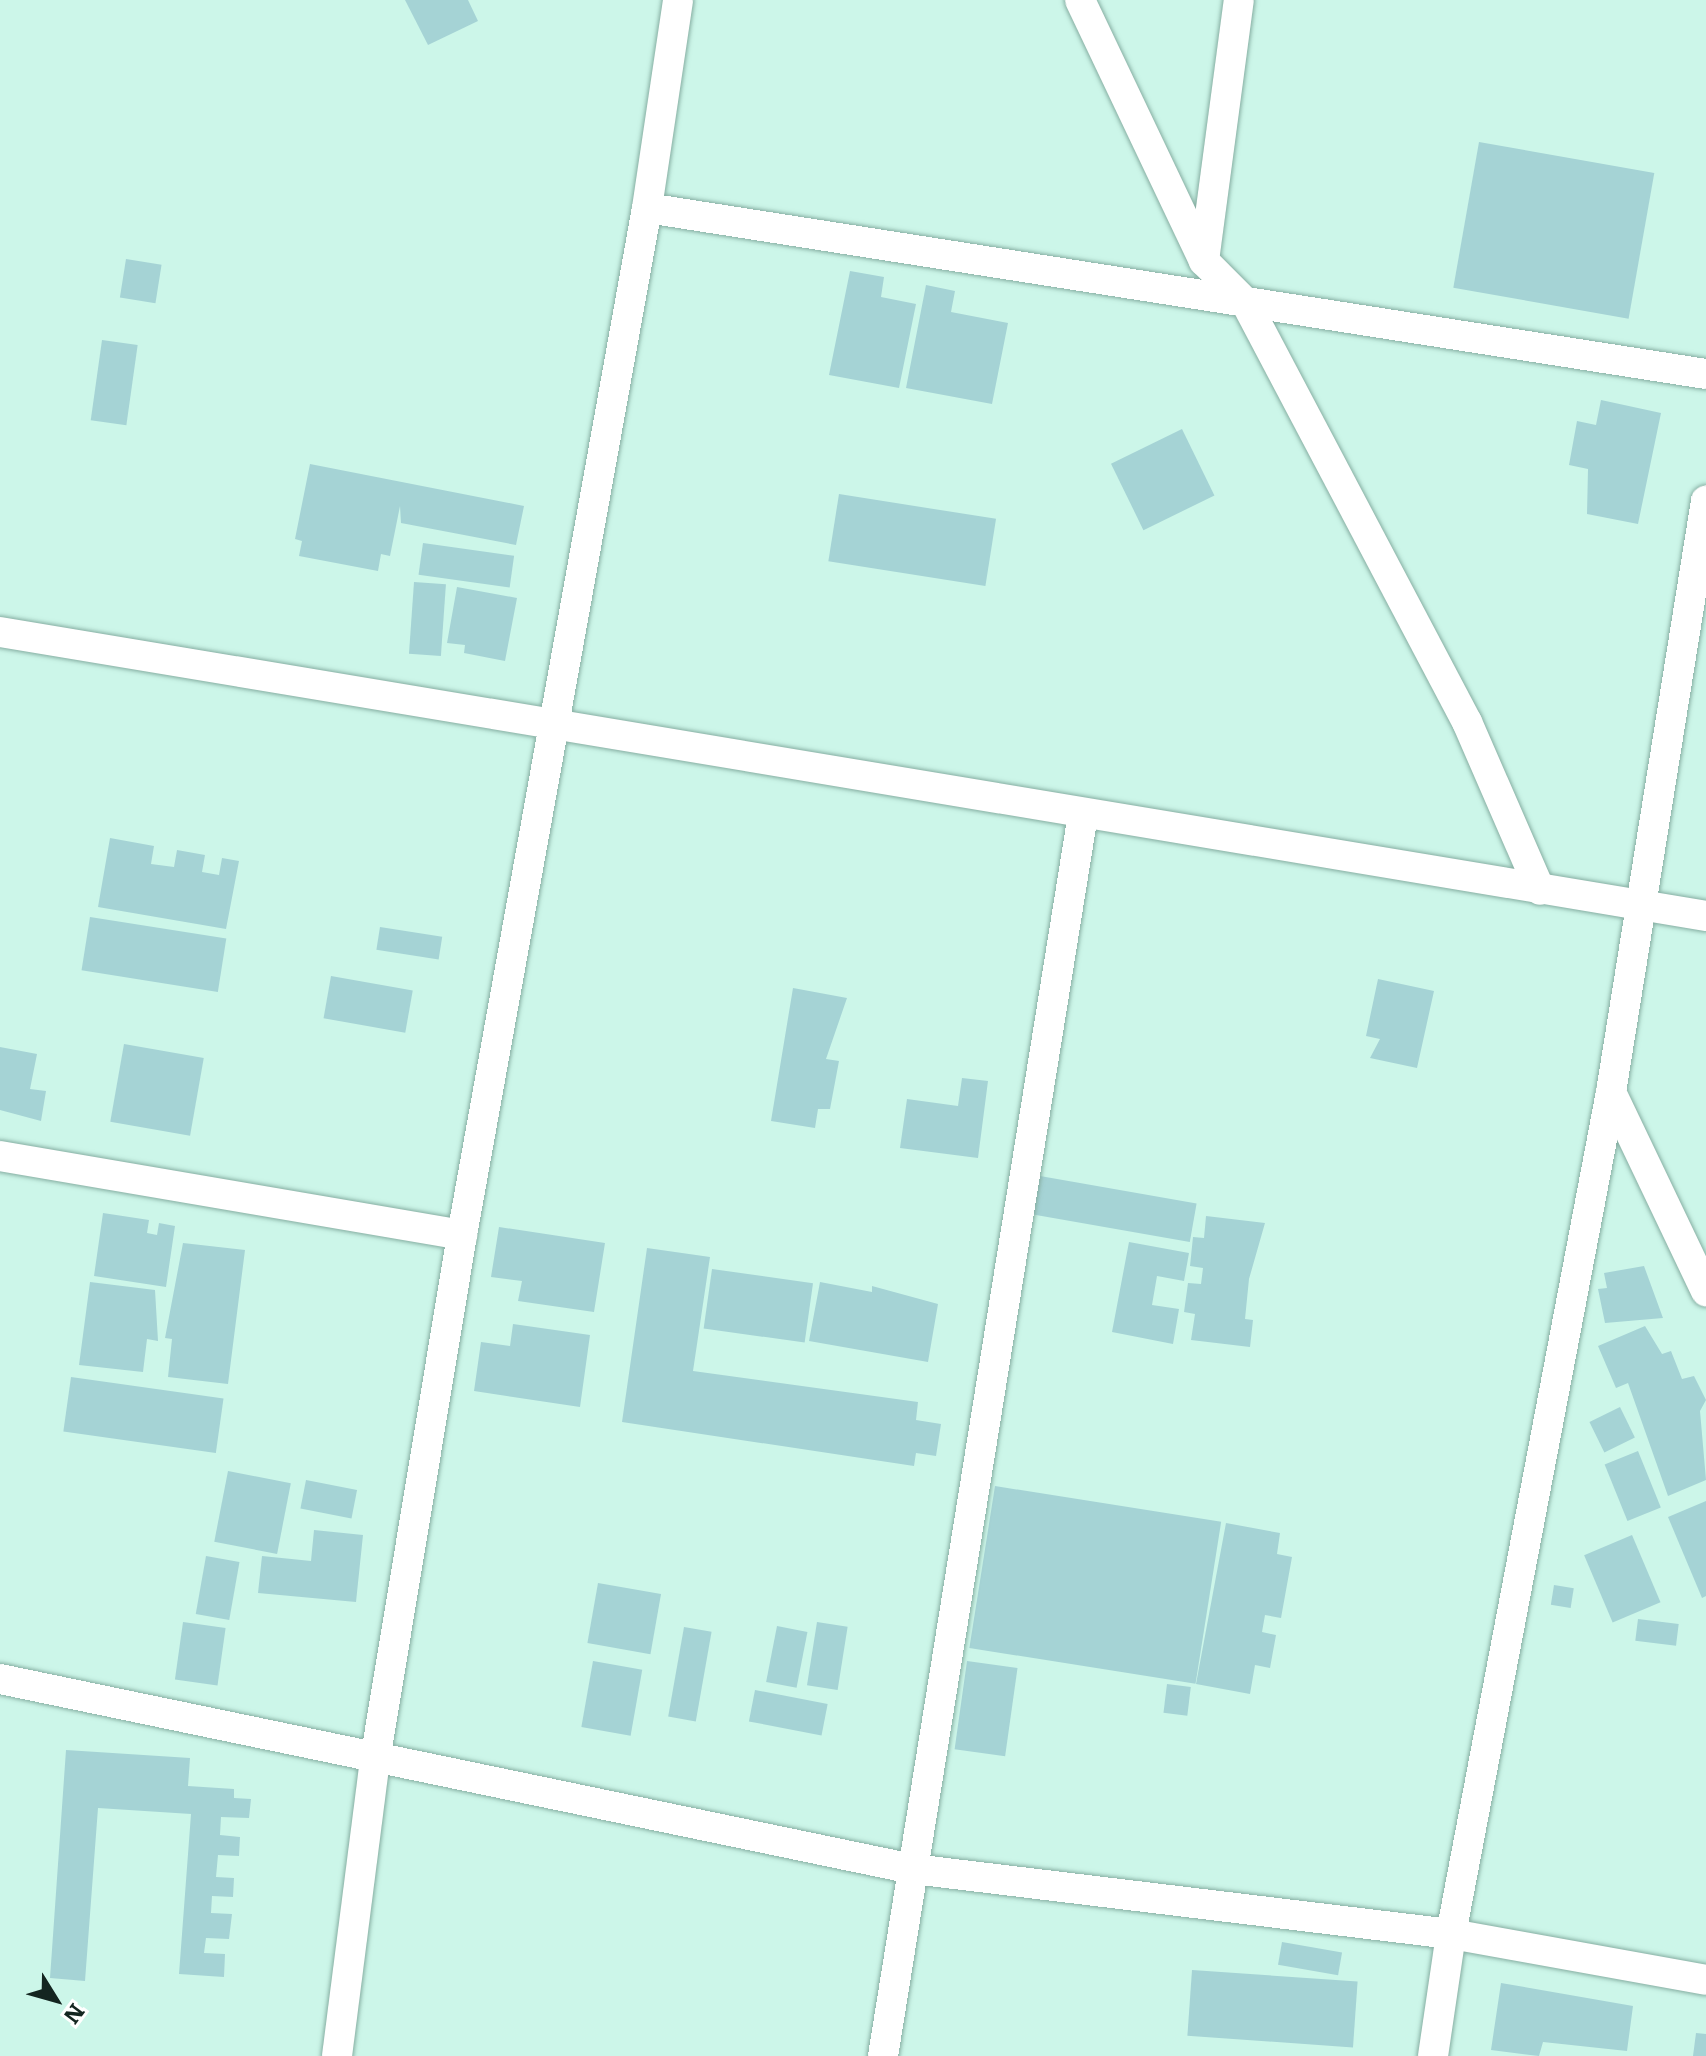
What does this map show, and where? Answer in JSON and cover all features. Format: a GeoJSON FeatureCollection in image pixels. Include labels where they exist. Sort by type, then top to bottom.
{"type":"FeatureCollection","features":[{"type":"Feature","properties":{"kind":"street"},"geometry":{"type":"LineString","coordinates":[[337,2056],[375,1760],[462,1235],[647,208],[678,0]]}},
{"type":"Feature","properties":{"kind":"street"},"geometry":{"type":"LineString","coordinates":[[1080,0],[1204,261],[1246,303],[1467,722],[1540,890]]}},
{"type":"Feature","properties":{"kind":"street"},"geometry":{"type":"LineString","coordinates":[[1204,261],[1239,0]]}},
{"type":"Feature","properties":{"kind":"street"},"geometry":{"type":"LineString","coordinates":[[647,208],[1706,374]]}},
{"type":"Feature","properties":{"kind":"street"},"geometry":{"type":"LineString","coordinates":[[1433,2056],[1451,1934],[1611,1092],[1706,501]]}},
{"type":"Feature","properties":{"kind":"street"},"geometry":{"type":"LineString","coordinates":[[0,632],[1706,916]]}},
{"type":"Feature","properties":{"kind":"street"},"geometry":{"type":"LineString","coordinates":[[883,2056],[1083,814]]}},
{"type":"Feature","properties":{"kind":"street"},"geometry":{"type":"LineString","coordinates":[[1611,1092],[1706,1291]]}},
{"type":"Feature","properties":{"kind":"street"},"geometry":{"type":"LineString","coordinates":[[0,1156],[462,1235]]}},
{"type":"Feature","properties":{"kind":"street"},"geometry":{"type":"LineString","coordinates":[[0,1679],[375,1760],[913,1869],[1451,1934],[1706,1980]]}},
{"type":"Feature","properties":{"kind":"building"},"geometry":{"type":"Polygon","coordinates":[[[405,0],[468,0],[478,21],[428,45],[405,0]]]}},
{"type":"Feature","properties":{"kind":"building"},"geometry":{"type":"Polygon","coordinates":[[[1479,142],[1654,173],[1629,319],[1453,288],[1479,142]]]}},
{"type":"Feature","properties":{"kind":"building"},"geometry":{"type":"Polygon","coordinates":[[[126,259],[162,265],[155,303],[120,298],[126,259]]]}},
{"type":"Feature","properties":{"kind":"building"},"geometry":{"type":"Polygon","coordinates":[[[850,271],[884,277],[881,297],[916,304],[899,388],[829,375],[850,271]]]}},
{"type":"Feature","properties":{"kind":"building"},"geometry":{"type":"Polygon","coordinates":[[[926,285],[955,291],[951,312],[1008,323],[992,404],[906,388],[926,285]]]}},
{"type":"Feature","properties":{"kind":"building"},"geometry":{"type":"Polygon","coordinates":[[[102,340],[138,345],[126,425],[91,420],[102,340]]]}},
{"type":"Feature","properties":{"kind":"building"},"geometry":{"type":"Polygon","coordinates":[[[1601,400],[1661,413],[1638,524],[1587,514],[1588,469],[1569,465],[1577,421],[1596,425],[1601,400]]]}},
{"type":"Feature","properties":{"kind":"building"},"geometry":{"type":"Polygon","coordinates":[[[1182,429],[1214,496],[1143,530],[1111,464],[1182,429]]]}},
{"type":"Feature","properties":{"kind":"building"},"geometry":{"type":"Polygon","coordinates":[[[310,464],[524,506],[516,545],[401,523],[400,506],[390,556],[381,554],[378,571],[299,556],[302,541],[295,539],[310,464]]]}},
{"type":"Feature","properties":{"kind":"building"},"geometry":{"type":"Polygon","coordinates":[[[839,494],[996,519],[985,586],[828,561],[839,494]]]}},
{"type":"Feature","properties":{"kind":"building"},"geometry":{"type":"Polygon","coordinates":[[[423,543],[514,556],[510,587],[419,575],[423,543]]]}},
{"type":"Feature","properties":{"kind":"building"},"geometry":{"type":"Polygon","coordinates":[[[414,582],[446,584],[441,656],[409,654],[414,582]]]}},
{"type":"Feature","properties":{"kind":"building"},"geometry":{"type":"Polygon","coordinates":[[[457,587],[517,598],[505,661],[464,653],[465,645],[447,643],[457,587]]]}},
{"type":"Feature","properties":{"kind":"building"},"geometry":{"type":"Polygon","coordinates":[[[110,838],[154,846],[151,864],[174,867],[177,850],[205,855],[202,872],[219,875],[222,858],[239,861],[226,929],[98,907],[110,838]]]}},
{"type":"Feature","properties":{"kind":"building"},"geometry":{"type":"Polygon","coordinates":[[[90,917],[226,939],[218,992],[82,970],[90,917]]]}},
{"type":"Feature","properties":{"kind":"building"},"geometry":{"type":"Polygon","coordinates":[[[380,927],[442,937],[439,960],[376,950],[380,927]]]}},
{"type":"Feature","properties":{"kind":"building"},"geometry":{"type":"Polygon","coordinates":[[[331,976],[413,990],[405,1033],[324,1018],[331,976]]]}},
{"type":"Feature","properties":{"kind":"building"},"geometry":{"type":"Polygon","coordinates":[[[1378,979],[1434,991],[1417,1068],[1370,1058],[1380,1039],[1366,1036],[1378,979]]]}},
{"type":"Feature","properties":{"kind":"building"},"geometry":{"type":"Polygon","coordinates":[[[793,988],[847,998],[826,1059],[839,1061],[830,1109],[818,1109],[815,1128],[771,1121],[793,988]]]}},
{"type":"Feature","properties":{"kind":"building"},"geometry":{"type":"Polygon","coordinates":[[[124,1044],[204,1058],[190,1136],[110,1122],[124,1044]]]}},
{"type":"Feature","properties":{"kind":"building"},"geometry":{"type":"Polygon","coordinates":[[[0,1047],[37,1054],[30,1089],[46,1091],[41,1121],[0,1110],[0,1047]]]}},
{"type":"Feature","properties":{"kind":"building"},"geometry":{"type":"Polygon","coordinates":[[[962,1078],[988,1081],[978,1158],[900,1148],[907,1099],[958,1106],[962,1078]]]}},
{"type":"Feature","properties":{"kind":"building"},"geometry":{"type":"Polygon","coordinates":[[[1040,1176],[1197,1204],[1190,1242],[1033,1214],[1040,1176]]]}},
{"type":"Feature","properties":{"kind":"building"},"geometry":{"type":"Polygon","coordinates":[[[103,1213],[149,1220],[147,1233],[157,1235],[159,1223],[175,1226],[166,1287],[94,1276],[103,1213]]]}},
{"type":"Feature","properties":{"kind":"building"},"geometry":{"type":"Polygon","coordinates":[[[1206,1216],[1265,1223],[1249,1279],[1245,1319],[1253,1320],[1250,1347],[1191,1340],[1195,1314],[1184,1312],[1188,1283],[1201,1284],[1203,1268],[1190,1266],[1193,1237],[1204,1238],[1206,1216]]]}},
{"type":"Feature","properties":{"kind":"building"},"geometry":{"type":"Polygon","coordinates":[[[499,1227],[605,1243],[594,1312],[518,1301],[522,1281],[491,1277],[499,1227]]]}},
{"type":"Feature","properties":{"kind":"building"},"geometry":{"type":"Polygon","coordinates":[[[1129,1242],[1189,1253],[1184,1281],[1157,1276],[1152,1305],[1179,1309],[1173,1344],[1112,1332],[1129,1242]]]}},
{"type":"Feature","properties":{"kind":"building"},"geometry":{"type":"Polygon","coordinates":[[[183,1243],[245,1250],[228,1384],[168,1377],[172,1339],[165,1338],[183,1243]]]}},
{"type":"Feature","properties":{"kind":"building"},"geometry":{"type":"Polygon","coordinates":[[[647,1248],[710,1257],[693,1371],[918,1402],[916,1420],[941,1424],[936,1456],[916,1453],[914,1466],[622,1422],[647,1248]]]}},
{"type":"Feature","properties":{"kind":"building"},"geometry":{"type":"Polygon","coordinates":[[[1644,1266],[1663,1318],[1605,1323],[1598,1289],[1607,1288],[1604,1273],[1644,1266]]]}},
{"type":"Feature","properties":{"kind":"building"},"geometry":{"type":"Polygon","coordinates":[[[712,1269],[813,1283],[805,1343],[704,1328],[712,1269]]]}},
{"type":"Feature","properties":{"kind":"building"},"geometry":{"type":"Polygon","coordinates":[[[90,1282],[155,1290],[158,1341],[147,1339],[143,1372],[79,1365],[90,1282]]]}},
{"type":"Feature","properties":{"kind":"building"},"geometry":{"type":"Polygon","coordinates":[[[820,1282],[872,1292],[872,1286],[938,1304],[928,1362],[809,1341],[820,1282]]]}},
{"type":"Feature","properties":{"kind":"building"},"geometry":{"type":"Polygon","coordinates":[[[513,1324],[590,1335],[580,1407],[474,1391],[481,1342],[510,1346],[513,1324]]]}},
{"type":"Feature","properties":{"kind":"building"},"geometry":{"type":"Polygon","coordinates":[[[1645,1326],[1662,1354],[1671,1351],[1682,1379],[1694,1376],[1706,1400],[1700,1411],[1706,1480],[1668,1496],[1628,1383],[1616,1388],[1598,1346],[1645,1326]]]}},
{"type":"Feature","properties":{"kind":"building"},"geometry":{"type":"Polygon","coordinates":[[[71,1377],[224,1398],[216,1453],[63,1431],[71,1377]]]}},
{"type":"Feature","properties":{"kind":"building"},"geometry":{"type":"Polygon","coordinates":[[[1620,1407],[1635,1438],[1604,1452],[1589,1422],[1620,1407]]]}},
{"type":"Feature","properties":{"kind":"building"},"geometry":{"type":"Polygon","coordinates":[[[1638,1451],[1661,1508],[1627,1521],[1605,1464],[1638,1451]]]}},
{"type":"Feature","properties":{"kind":"building"},"geometry":{"type":"Polygon","coordinates":[[[228,1471],[291,1483],[277,1554],[214,1542],[228,1471]]]}},
{"type":"Feature","properties":{"kind":"building"},"geometry":{"type":"Polygon","coordinates":[[[306,1480],[357,1490],[352,1518],[300,1508],[306,1480]]]}},
{"type":"Feature","properties":{"kind":"building"},"geometry":{"type":"Polygon","coordinates":[[[995,1486],[1221,1522],[1196,1684],[969,1648],[995,1486]]]}},
{"type":"Feature","properties":{"kind":"building"},"geometry":{"type":"Polygon","coordinates":[[[1706,1501],[1706,1596],[1702,1598],[1668,1517],[1706,1501]]]}},
{"type":"Feature","properties":{"kind":"building"},"geometry":{"type":"Polygon","coordinates":[[[1226,1523],[1280,1533],[1277,1554],[1292,1557],[1281,1618],[1265,1615],[1262,1632],[1276,1635],[1270,1668],[1255,1665],[1250,1694],[1196,1684],[1226,1523]]]}},
{"type":"Feature","properties":{"kind":"building"},"geometry":{"type":"Polygon","coordinates":[[[314,1530],[363,1535],[356,1602],[258,1593],[262,1556],[311,1561],[314,1530]]]}},
{"type":"Feature","properties":{"kind":"building"},"geometry":{"type":"Polygon","coordinates":[[[1632,1535],[1661,1602],[1613,1623],[1584,1555],[1632,1535]]]}},
{"type":"Feature","properties":{"kind":"building"},"geometry":{"type":"Polygon","coordinates":[[[206,1556],[239,1562],[229,1620],[196,1614],[206,1556]]]}},
{"type":"Feature","properties":{"kind":"building"},"geometry":{"type":"Polygon","coordinates":[[[598,1583],[661,1594],[650,1654],[587,1643],[598,1583]]]}},
{"type":"Feature","properties":{"kind":"building"},"geometry":{"type":"Polygon","coordinates":[[[1554,1585],[1574,1588],[1571,1608],[1551,1605],[1554,1585]]]}},
{"type":"Feature","properties":{"kind":"building"},"geometry":{"type":"Polygon","coordinates":[[[1638,1619],[1679,1624],[1676,1646],[1635,1641],[1638,1619]]]}},
{"type":"Feature","properties":{"kind":"building"},"geometry":{"type":"Polygon","coordinates":[[[183,1622],[226,1628],[218,1685],[175,1679],[183,1622]]]}},
{"type":"Feature","properties":{"kind":"building"},"geometry":{"type":"Polygon","coordinates":[[[817,1622],[848,1627],[838,1690],[807,1685],[817,1622]]]}},
{"type":"Feature","properties":{"kind":"building"},"geometry":{"type":"Polygon","coordinates":[[[777,1626],[807,1632],[797,1688],[766,1682],[777,1626]]]}},
{"type":"Feature","properties":{"kind":"building"},"geometry":{"type":"Polygon","coordinates":[[[684,1627],[712,1632],[696,1721],[668,1717],[684,1627]]]}},
{"type":"Feature","properties":{"kind":"building"},"geometry":{"type":"Polygon","coordinates":[[[593,1661],[642,1670],[631,1736],[581,1727],[593,1661]]]}},
{"type":"Feature","properties":{"kind":"building"},"geometry":{"type":"Polygon","coordinates":[[[967,1661],[1018,1668],[1005,1756],[955,1749],[967,1661]]]}},
{"type":"Feature","properties":{"kind":"building"},"geometry":{"type":"Polygon","coordinates":[[[1167,1684],[1191,1687],[1187,1716],[1163,1713],[1167,1684]]]}},
{"type":"Feature","properties":{"kind":"building"},"geometry":{"type":"Polygon","coordinates":[[[755,1690],[828,1704],[822,1736],[749,1721],[755,1690]]]}},
{"type":"Feature","properties":{"kind":"building"},"geometry":{"type":"Polygon","coordinates":[[[66,1750],[190,1758],[188,1786],[234,1789],[234,1798],[251,1799],[249,1818],[221,1817],[220,1835],[240,1837],[239,1856],[218,1855],[216,1877],[234,1878],[233,1897],[212,1896],[211,1913],[232,1914],[229,1939],[206,1938],[204,1953],[225,1954],[224,1977],[179,1974],[191,1814],[98,1808],[85,1981],[50,1978],[66,1750]]]}},
{"type":"Feature","properties":{"kind":"building"},"geometry":{"type":"Polygon","coordinates":[[[1282,1942],[1342,1953],[1338,1975],[1278,1965],[1282,1942]]]}},
{"type":"Feature","properties":{"kind":"building"},"geometry":{"type":"Polygon","coordinates":[[[1192,1970],[1358,1982],[1353,2047],[1187,2036],[1192,1970]]]}},
{"type":"Feature","properties":{"kind":"building"},"geometry":{"type":"Polygon","coordinates":[[[1501,1983],[1633,2006],[1627,2051],[1543,2042],[1539,2056],[1491,2050],[1501,1983]]]}},
{"type":"Feature","properties":{"kind":"building"},"geometry":{"type":"Polygon","coordinates":[[[1696,2033],[1706,2034],[1706,2056],[1693,2056],[1696,2033]]]}}]}
